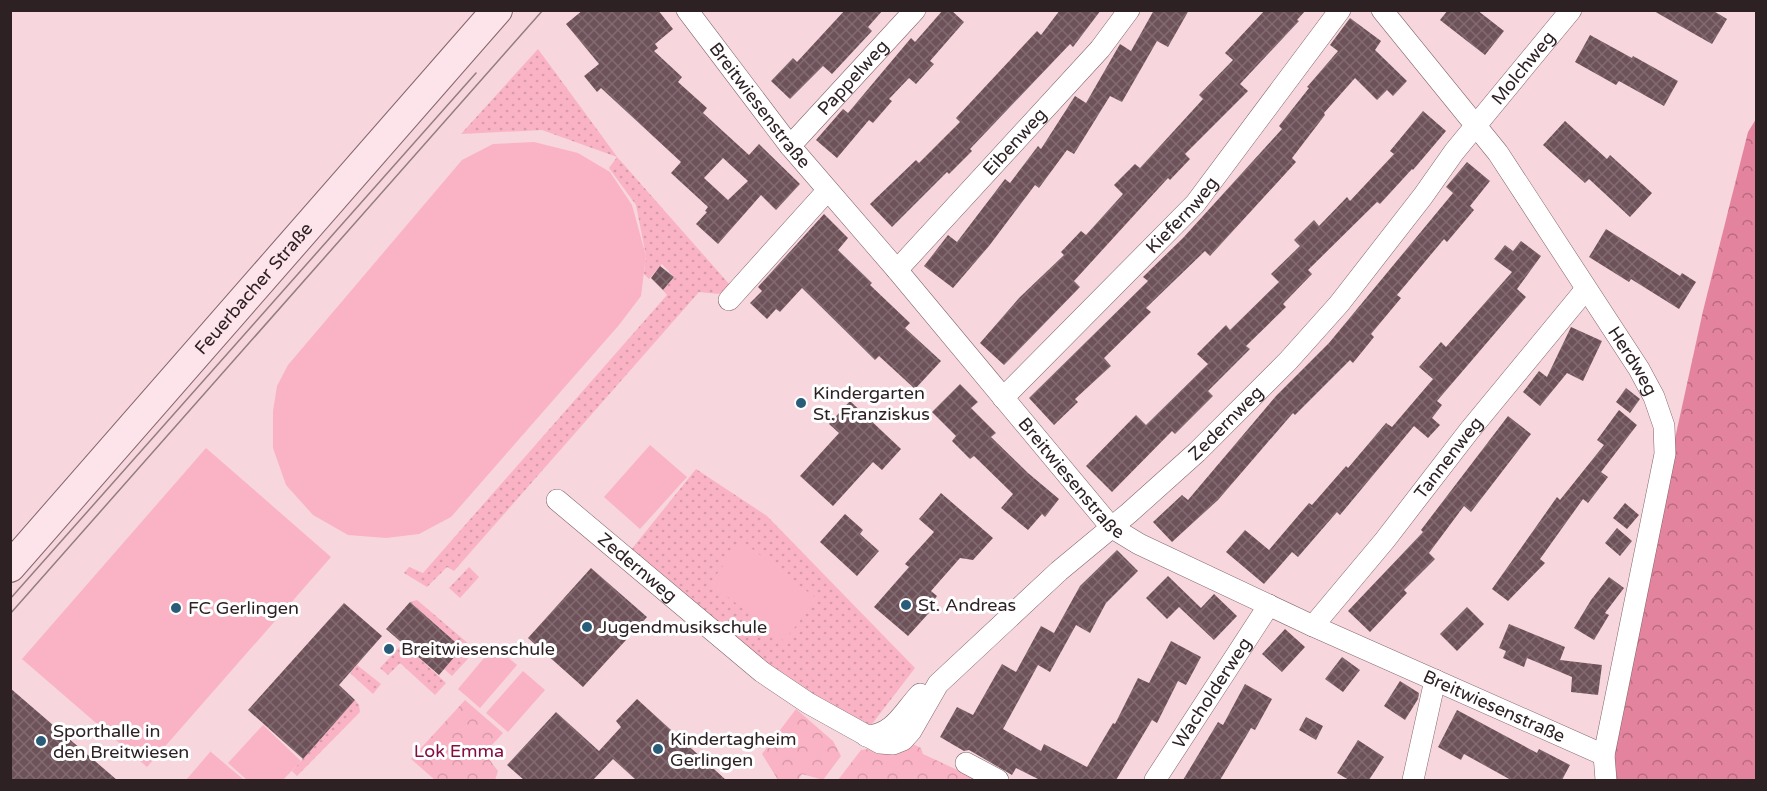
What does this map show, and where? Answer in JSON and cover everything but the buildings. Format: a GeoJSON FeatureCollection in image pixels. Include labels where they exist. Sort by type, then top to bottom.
{"type":"FeatureCollection","features":[{"type":"Feature","properties":{"kind":"main road","name":"Feuerbacher Straße"},"geometry":{"type":"LineString","coordinates":[[10,567],[497,10]]}},
{"type":"Feature","properties":{"kind":"street","name":"Pappelweg"},"geometry":{"type":"LineString","coordinates":[[790,146],[915,10]]}},
{"type":"Feature","properties":{"kind":"street","name":"Eibenweg"},"geometry":{"type":"LineString","coordinates":[[897,270],[1100,49],[1129,10]]}},
{"type":"Feature","properties":{"kind":"street","name":"Kiefernweg"},"geometry":{"type":"LineString","coordinates":[[1003,399],[1195,204],[1340,10]]}},
{"type":"Feature","properties":{"kind":"street","name":"Herdweg"},"geometry":{"type":"LineString","coordinates":[[1382,10],[1498,153],[1639,369],[1654,397],[1664,426],[1665,454],[1604,755],[1606,780]]}},
{"type":"Feature","properties":{"kind":"street","name":"Molchweg"},"geometry":{"type":"LineString","coordinates":[[1475,126],[1571,10]]}},
{"type":"Feature","properties":{"kind":"street","name":"Breitwiesenstraße"},"geometry":{"type":"LineString","coordinates":[[689,11],[790,146],[897,270],[1111,527],[1139,544],[1313,626],[1604,755]]}},
{"type":"Feature","properties":{"kind":"street","name":"Zedernweg"},"geometry":{"type":"LineString","coordinates":[[557,500],[762,672],[808,703],[866,735],[886,731],[899,721],[925,689],[938,684],[1059,571],[1197,452],[1288,361],[1339,304],[1475,126]]}},
{"type":"Feature","properties":{"kind":"street"},"geometry":{"type":"LineString","coordinates":[[729,300],[827,191]]}},
{"type":"Feature","properties":{"kind":"street","name":"Tannenweg"},"geometry":{"type":"LineString","coordinates":[[1313,626],[1385,540],[1469,431],[1586,289]]}},
{"type":"Feature","properties":{"kind":"street","name":"Wacholderweg"},"geometry":{"type":"LineString","coordinates":[[1155,780],[1269,605]]}},
{"type":"Feature","properties":{"kind":"street"},"geometry":{"type":"LineString","coordinates":[[1413,780],[1435,680]]}},
{"type":"Feature","properties":{"kind":"street"},"geometry":{"type":"LineString","coordinates":[[966,763],[998,780]]}},
{"type":"Feature","properties":{"kind":"green space"},"geometry":{"type":"Polygon","coordinates":[[[538,49],[618,158],[730,285],[719,294],[699,292],[454,571],[447,567],[427,587],[404,573],[409,567],[423,573],[667,295],[663,290],[674,277],[662,264],[649,279],[644,274],[646,256],[636,205],[609,168],[617,157],[542,130],[461,134],[538,49]]]}},
{"type":"Feature","properties":{"kind":"green space"},"geometry":{"type":"Polygon","coordinates":[[[1756,119],[1756,780],[1615,780],[1612,749],[1635,621],[1703,311],[1748,132],[1756,119]]]}},
{"type":"Feature","properties":{"kind":"green space"},"geometry":{"type":"Polygon","coordinates":[[[534,142],[578,153],[610,172],[632,205],[646,256],[641,296],[619,325],[451,517],[419,534],[386,538],[348,535],[313,515],[286,485],[273,448],[273,411],[277,386],[288,365],[462,160],[493,144],[534,142]]]}},
{"type":"Feature","properties":{"kind":"green space"},"geometry":{"type":"Polygon","coordinates":[[[650,445],[687,477],[640,529],[604,497],[650,445]]]}},
{"type":"Feature","properties":{"kind":"green space","name":"FC Gerlingen"},"geometry":{"type":"Polygon","coordinates":[[[206,448],[331,557],[147,767],[22,659],[206,448]]]}},
{"type":"Feature","properties":{"kind":"green space"},"geometry":{"type":"Polygon","coordinates":[[[696,469],[767,516],[915,668],[872,724],[866,724],[801,688],[752,653],[631,550],[696,469]]]}},
{"type":"Feature","properties":{"kind":"green space"},"geometry":{"type":"Polygon","coordinates":[[[742,541],[817,599],[784,641],[710,583],[742,541]]]}},
{"type":"Feature","properties":{"kind":"green space"},"geometry":{"type":"Polygon","coordinates":[[[469,567],[479,577],[460,598],[449,588],[469,567]]]}},
{"type":"Feature","properties":{"kind":"green space"},"geometry":{"type":"Polygon","coordinates":[[[417,600],[476,650],[452,676],[444,669],[462,648],[410,602],[417,600]]]}},
{"type":"Feature","properties":{"kind":"green space"},"geometry":{"type":"Polygon","coordinates":[[[403,643],[446,683],[435,695],[400,663],[388,675],[380,668],[403,643]]]}},
{"type":"Feature","properties":{"kind":"green space"},"geometry":{"type":"Polygon","coordinates":[[[494,646],[517,665],[480,708],[458,689],[494,646]]]}},
{"type":"Feature","properties":{"kind":"green space"},"geometry":{"type":"Polygon","coordinates":[[[357,665],[381,684],[373,694],[350,673],[357,665]]]}},
{"type":"Feature","properties":{"kind":"green space"},"geometry":{"type":"Polygon","coordinates":[[[523,671],[545,690],[508,732],[486,713],[523,671]]]}},
{"type":"Feature","properties":{"kind":"green space"},"geometry":{"type":"Polygon","coordinates":[[[355,700],[360,712],[297,776],[292,771],[355,700]]]}},
{"type":"Feature","properties":{"kind":"green space","name":"Lok Emma"},"geometry":{"type":"Polygon","coordinates":[[[465,700],[503,733],[491,746],[489,759],[498,771],[495,780],[435,780],[411,759],[465,700]]]}},
{"type":"Feature","properties":{"kind":"green space"},"geometry":{"type":"Polygon","coordinates":[[[796,709],[833,741],[841,756],[823,780],[802,774],[798,780],[778,780],[762,754],[796,709]]]}},
{"type":"Feature","properties":{"kind":"green space"},"geometry":{"type":"Polygon","coordinates":[[[263,725],[301,761],[283,780],[247,780],[228,763],[263,725]]]}},
{"type":"Feature","properties":{"kind":"green space"},"geometry":{"type":"Polygon","coordinates":[[[911,743],[921,748],[923,754],[979,780],[838,780],[861,750],[911,743]]]}},
{"type":"Feature","properties":{"kind":"green space"},"geometry":{"type":"Polygon","coordinates":[[[211,752],[244,780],[186,780],[211,752]]]}},
{"type":"Feature","properties":{"kind":"tram line"},"geometry":{"type":"LineString","coordinates":[[10,614],[543,10]]}},
{"type":"Feature","properties":{"kind":"tram line"},"geometry":{"type":"LineString","coordinates":[[10,599],[476,73]]}},
{"type":"Feature","properties":{"kind":"place","name":"Kindergarten St. Franziskus"},"geometry":{"type":"Point","coordinates":[801,403]}},
{"type":"Feature","properties":{"kind":"place","name":"St. Andreas"},"geometry":{"type":"Point","coordinates":[906,605]}},
{"type":"Feature","properties":{"kind":"place","name":"FC Gerlingen"},"geometry":{"type":"Point","coordinates":[176,608]}},
{"type":"Feature","properties":{"kind":"place","name":"Jugendmusikschule"},"geometry":{"type":"Point","coordinates":[587,627]}},
{"type":"Feature","properties":{"kind":"place","name":"Breitwiesenschule"},"geometry":{"type":"Point","coordinates":[389,649]}},
{"type":"Feature","properties":{"kind":"place","name":"Sporthalle in den Breitwiesen"},"geometry":{"type":"Point","coordinates":[41,741]}},
{"type":"Feature","properties":{"kind":"place","name":"Kindertagheim Gerlingen"},"geometry":{"type":"Point","coordinates":[658,749]}}]}
